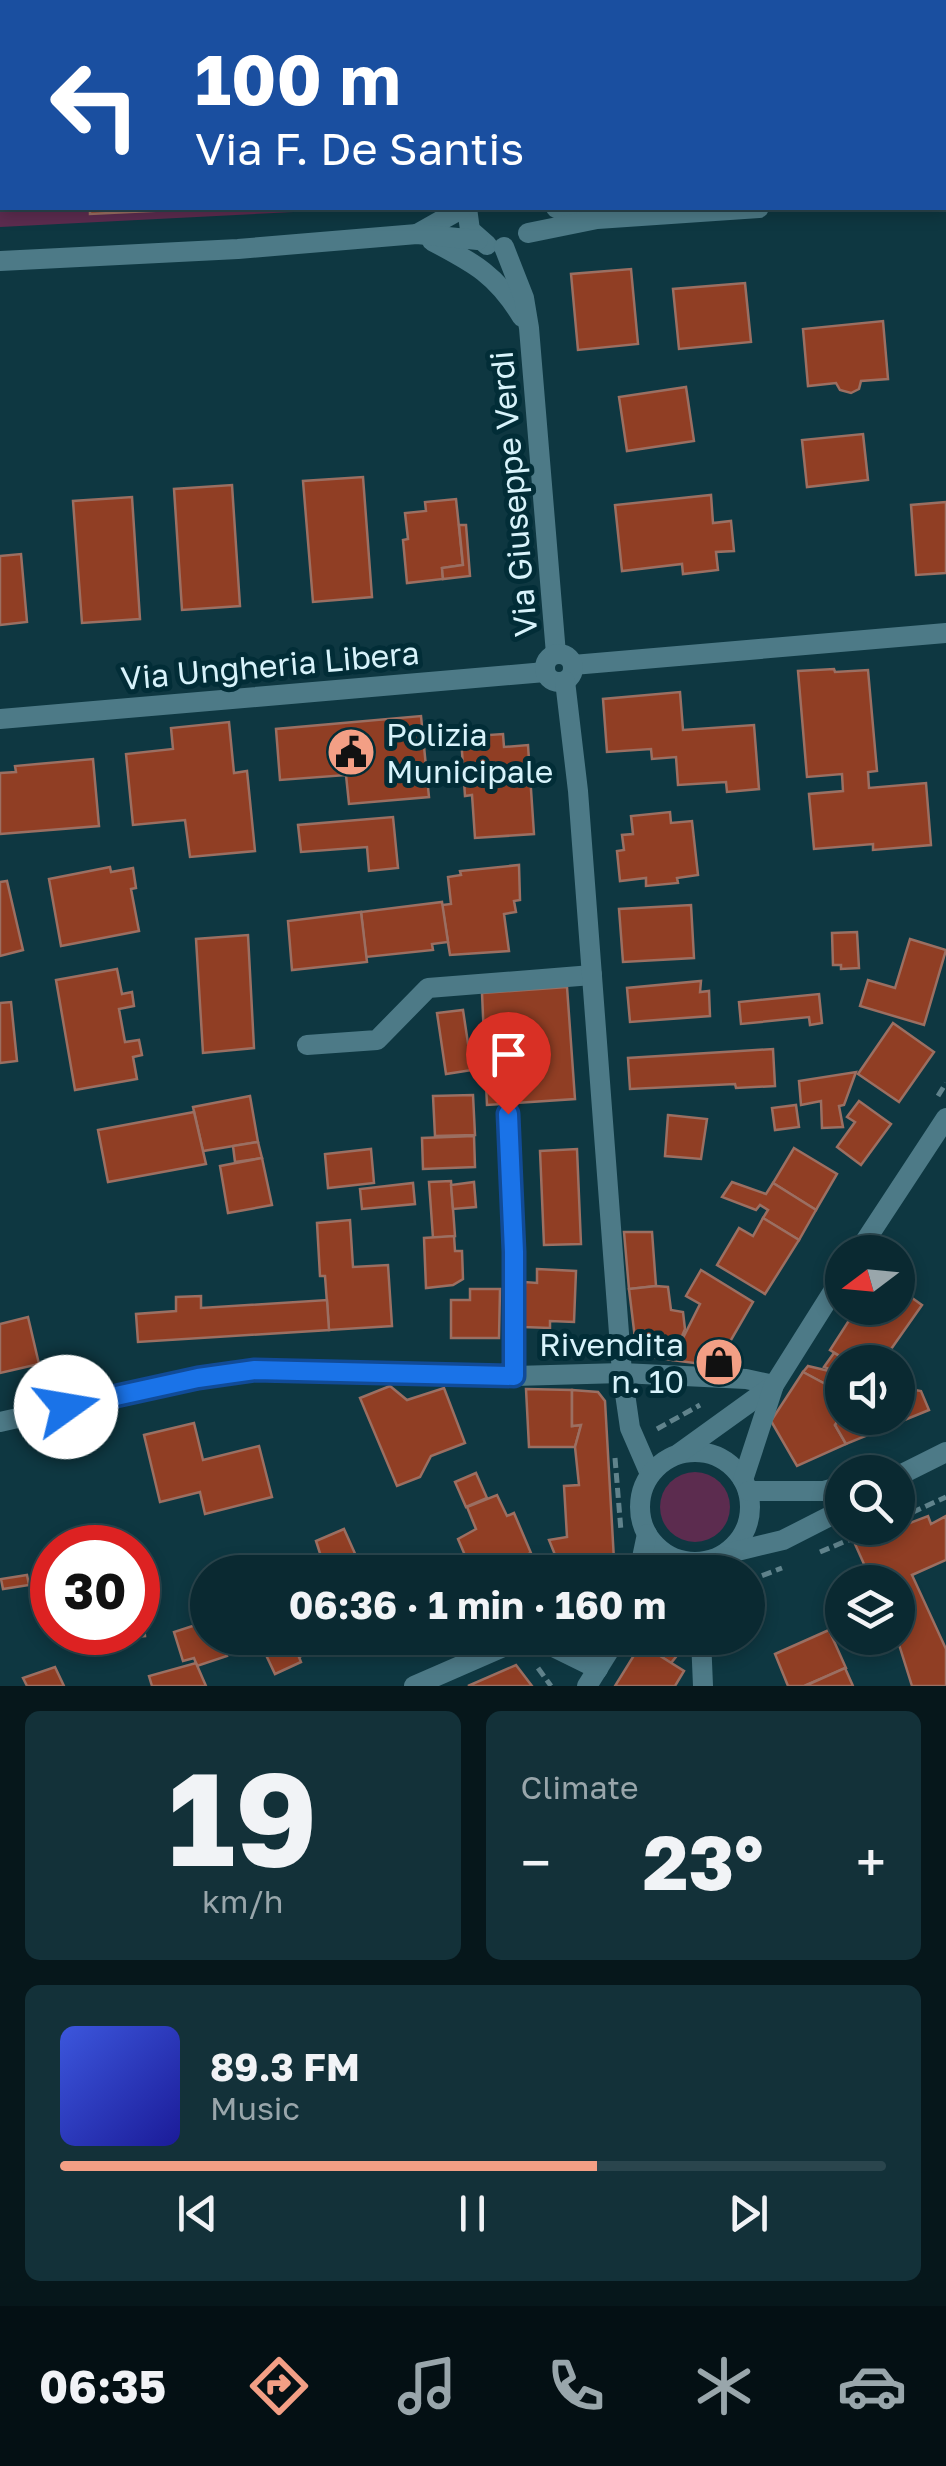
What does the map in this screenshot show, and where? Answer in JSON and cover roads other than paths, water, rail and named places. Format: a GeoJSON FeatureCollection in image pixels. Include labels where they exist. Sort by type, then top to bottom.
{"type":"FeatureCollection","features":[{"type":"Feature","properties":{"kind":"street"},"geometry":{"type":"LineString","coordinates":[[416,234],[461,210]]}},
{"type":"Feature","properties":{"kind":"street"},"geometry":{"type":"LineString","coordinates":[[465,210],[468,224],[478,240]]}},
{"type":"Feature","properties":{"kind":"street"},"geometry":{"type":"LineString","coordinates":[[528,233],[533,210]]}},
{"type":"Feature","properties":{"kind":"street"},"geometry":{"type":"LineString","coordinates":[[563,210],[597,219]]}},
{"type":"Feature","properties":{"kind":"street"},"geometry":{"type":"LineString","coordinates":[[0,261],[238,249],[416,234],[478,240],[504,247],[528,233],[597,219],[730,210]]}},
{"type":"Feature","properties":{"kind":"street","name":"Via Giuseppe Verdi"},"geometry":{"type":"LineString","coordinates":[[416,234],[460,254],[493,276],[529,328]]}},
{"type":"Feature","properties":{"kind":"street","name":"Via Giuseppe Verdi"},"geometry":{"type":"LineString","coordinates":[[504,247],[524,298],[529,328],[560,668],[578,791],[622,1373],[634,1441],[650,1474]]}},
{"type":"Feature","properties":{"kind":"street","name":"Via Ungheria Libera"},"geometry":{"type":"LineString","coordinates":[[0,719],[946,633]]}},
{"type":"Feature","properties":{"kind":"street"},"geometry":{"type":"LineString","coordinates":[[306,1046],[376,1040],[428,988],[592,975]]}},
{"type":"Feature","properties":{"kind":"street"},"geometry":{"type":"LineString","coordinates":[[868,1235],[941,1109]]}},
{"type":"Feature","properties":{"kind":"street"},"geometry":{"type":"LineString","coordinates":[[508,1114],[514,1376]]}},
{"type":"Feature","properties":{"kind":"street"},"geometry":{"type":"LineString","coordinates":[[724,1554],[743,1534],[749,1513],[745,1486],[774,1385],[825,1304]]}},
{"type":"Feature","properties":{"kind":"street"},"geometry":{"type":"LineString","coordinates":[[0,1422],[136,1391],[255,1370],[514,1376],[622,1373],[746,1379],[774,1385]]}},
{"type":"Feature","properties":{"kind":"street"},"geometry":{"type":"LineString","coordinates":[[668,1555],[646,1534],[640,1514],[641,1494],[650,1474],[774,1385]]}},
{"type":"Feature","properties":{"kind":"street"},"geometry":{"type":"LineString","coordinates":[[915,1466],[946,1452]]}},
{"type":"Feature","properties":{"kind":"street"},"geometry":{"type":"LineString","coordinates":[[676,1455],[711,1454],[724,1460],[745,1486],[825,1492]]}},
{"type":"Feature","properties":{"kind":"street"},"geometry":{"type":"LineString","coordinates":[[724,1554],[783,1540],[825,1519]]}},
{"type":"Feature","properties":{"kind":"street"},"geometry":{"type":"LineString","coordinates":[[642,1555],[646,1534]]}},
{"type":"Feature","properties":{"kind":"street"},"geometry":{"type":"LineString","coordinates":[[414,1686],[485,1655]]}},
{"type":"Feature","properties":{"kind":"street"},"geometry":{"type":"LineString","coordinates":[[560,1655],[593,1677],[607,1655]]}},
{"type":"Feature","properties":{"kind":"street"},"geometry":{"type":"LineString","coordinates":[[702,1655],[704,1686]]}},
{"type":"Feature","properties":{"kind":"place","name":"Polizia Municipale"},"geometry":{"type":"Point","coordinates":[351,752]}},
{"type":"Feature","properties":{"kind":"place","name":"Rivendita n. 10"},"geometry":{"type":"Point","coordinates":[719,1362]}}]}
